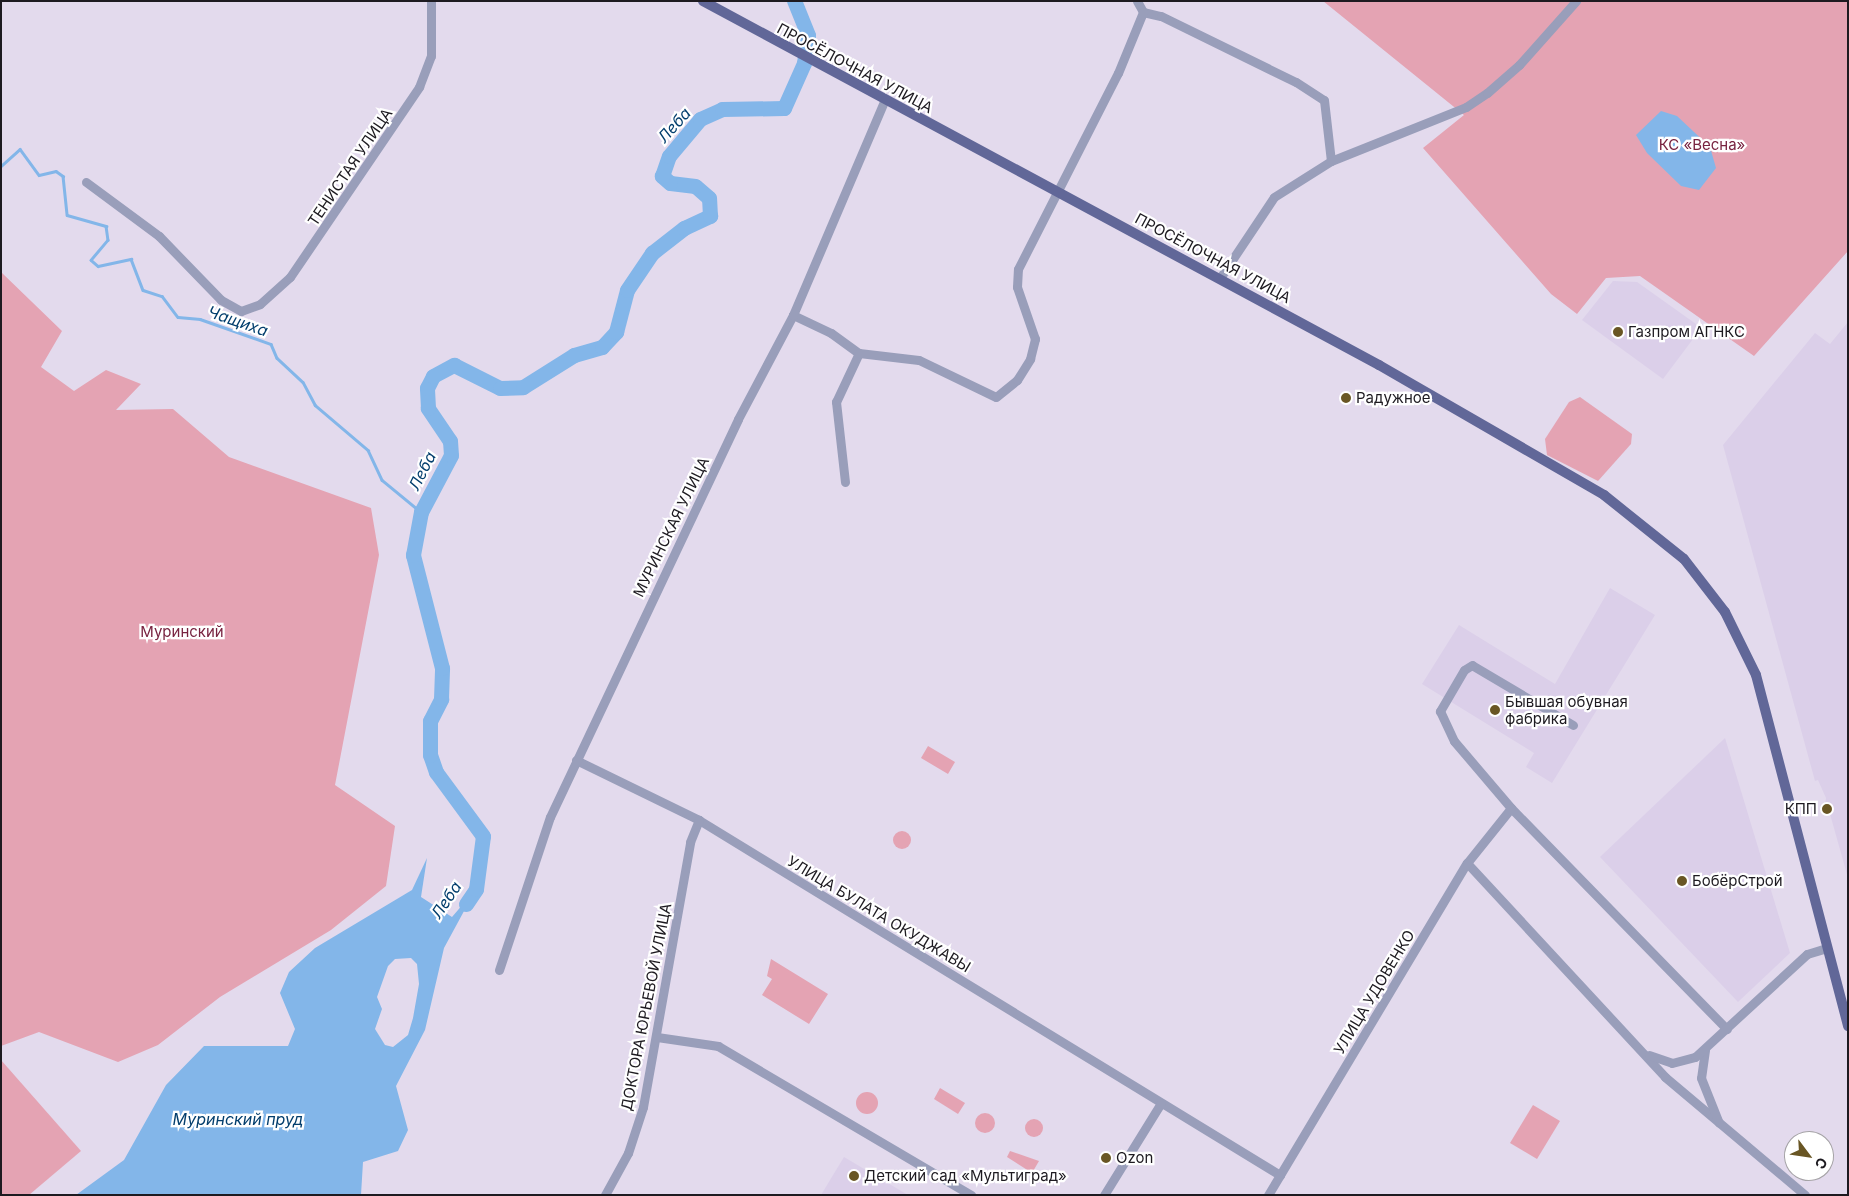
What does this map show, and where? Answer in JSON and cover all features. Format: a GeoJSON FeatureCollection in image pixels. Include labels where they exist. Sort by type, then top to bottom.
{"type":"FeatureCollection","features":[{"type":"Feature","properties":{"kind":"main road","name":"ПРОСЁЛОЧНАЯ УЛИЦА"},"geometry":{"type":"LineString","coordinates":[[703,1],[884,102],[1220,278],[1604,495],[1692,568],[1725,612],[1754,669],[1848,1026]]}},
{"type":"Feature","properties":{"kind":"street","name":"ТЕНИСТАЯ УЛИЦА"},"geometry":{"type":"LineString","coordinates":[[86,182],[159,236],[206,287],[234,308],[241,311],[260,304],[282,287],[408,104],[431,56],[431,1]]}},
{"type":"Feature","properties":{"kind":"street"},"geometry":{"type":"LineString","coordinates":[[1220,278],[1274,197],[1331,161],[1466,106],[1487,93],[1519,65],[1576,1]]}},
{"type":"Feature","properties":{"kind":"street"},"geometry":{"type":"LineString","coordinates":[[793,315],[832,332],[859,353],[919,360],[989,395],[1004,394],[1030,359],[1035,339],[1017,286],[1018,269],[1055,190],[1118,73],[1140,4],[1288,78],[1324,100],[1331,161]]}},
{"type":"Feature","properties":{"kind":"street","name":"МУРИНСКАЯ УЛИЦА"},"geometry":{"type":"LineString","coordinates":[[499,970],[550,816],[738,419],[793,315],[884,102]]}},
{"type":"Feature","properties":{"kind":"street"},"geometry":{"type":"LineString","coordinates":[[845,482],[836,402],[859,353]]}},
{"type":"Feature","properties":{"kind":"street"},"geometry":{"type":"LineString","coordinates":[[1573,725],[1475,666],[1464,670],[1440,715],[1454,741],[1511,808],[1727,1029]]}},
{"type":"Feature","properties":{"kind":"street","name":"УЛИЦА БУЛАТА ОКУДЖАВЫ"},"geometry":{"type":"LineString","coordinates":[[576,760],[699,820],[1280,1175]]}},
{"type":"Feature","properties":{"kind":"street","name":"УЛИЦА УДОВЕНКО"},"geometry":{"type":"LineString","coordinates":[[1268,1195],[1467,863],[1511,808]]}},
{"type":"Feature","properties":{"kind":"street","name":"ДОКТОРА ЮРЬЕВОЙ УЛИЦА"},"geometry":{"type":"LineString","coordinates":[[605,1195],[634,1134],[657,1037],[690,842],[699,820]]}},
{"type":"Feature","properties":{"kind":"street"},"geometry":{"type":"LineString","coordinates":[[1467,863],[1644,1053],[1722,1127],[1805,1195]]}},
{"type":"Feature","properties":{"kind":"street"},"geometry":{"type":"LineString","coordinates":[[1644,1053],[1679,1063],[1705,1050],[1807,954],[1827,948]]}},
{"type":"Feature","properties":{"kind":"street"},"geometry":{"type":"LineString","coordinates":[[657,1037],[718,1046],[971,1195]]}},
{"type":"Feature","properties":{"kind":"street"},"geometry":{"type":"LineString","coordinates":[[1705,1050],[1702,1085],[1722,1127]]}},
{"type":"Feature","properties":{"kind":"street"},"geometry":{"type":"LineString","coordinates":[[1104,1195],[1161,1103]]}},
{"type":"Feature","properties":{"kind":"shaded area"},"geometry":{"type":"Polygon","coordinates":[[[1613,281],[1637,282],[1696,324],[1699,331],[1663,379],[1582,320],[1613,281]]]}},
{"type":"Feature","properties":{"kind":"shaded area"},"geometry":{"type":"Polygon","coordinates":[[[1848,322],[1848,878],[1830,814],[1824,815],[1826,798],[1818,780],[1815,781],[1723,445],[1815,333],[1830,344],[1848,322]]]}},
{"type":"Feature","properties":{"kind":"shaded area"},"geometry":{"type":"Polygon","coordinates":[[[1610,588],[1655,615],[1552,783],[1526,767],[1534,753],[1422,684],[1459,625],[1555,684],[1610,588]]]}},
{"type":"Feature","properties":{"kind":"shaded area"},"geometry":{"type":"Polygon","coordinates":[[[1725,738],[1790,953],[1738,1002],[1600,857],[1725,738]]]}},
{"type":"Feature","properties":{"kind":"shaded area","name":"Детский сад «Мультиград»"},"geometry":{"type":"Polygon","coordinates":[[[844,1157],[908,1195],[821,1195],[844,1157]]]}},
{"type":"Feature","properties":{"kind":"green space","name":"КС «Весна»"},"geometry":{"type":"Polygon","coordinates":[[[1323,1],[1848,1],[1848,251],[1754,356],[1640,276],[1606,278],[1577,314],[1551,294],[1423,148],[1464,115],[1323,1]]]}},
{"type":"Feature","properties":{"kind":"green space","name":"Муринский"},"geometry":{"type":"Polygon","coordinates":[[[1,272],[62,331],[41,367],[74,391],[106,370],[141,384],[116,410],[173,409],[229,457],[371,508],[379,555],[335,785],[395,826],[386,886],[331,930],[220,997],[158,1045],[118,1062],[39,1032],[1,1046],[1,272]]]}},
{"type":"Feature","properties":{"kind":"green space"},"geometry":{"type":"Polygon","coordinates":[[[1580,397],[1632,434],[1631,444],[1598,481],[1547,455],[1545,439],[1569,402],[1580,397]]]}},
{"type":"Feature","properties":{"kind":"green space"},"geometry":{"type":"Polygon","coordinates":[[[928,746],[955,762],[948,774],[921,758],[928,746]]]}},
{"type":"Feature","properties":{"kind":"green space"},"geometry":{"type":"Polygon","coordinates":[[[898,831],[906,831],[911,836],[909,847],[898,849],[893,844],[893,836],[898,831]]]}},
{"type":"Feature","properties":{"kind":"green space"},"geometry":{"type":"Polygon","coordinates":[[[771,959],[828,994],[809,1024],[762,995],[772,979],[767,976],[771,959]]]}},
{"type":"Feature","properties":{"kind":"green space"},"geometry":{"type":"Polygon","coordinates":[[[1,1060],[81,1151],[29,1195],[1,1195],[1,1060]]]}},
{"type":"Feature","properties":{"kind":"green space"},"geometry":{"type":"Polygon","coordinates":[[[940,1088],[965,1103],[958,1114],[934,1099],[940,1088]]]}},
{"type":"Feature","properties":{"kind":"green space"},"geometry":{"type":"Polygon","coordinates":[[[867,1092],[875,1095],[878,1103],[875,1111],[867,1114],[859,1111],[856,1103],[859,1095],[867,1092]]]}},
{"type":"Feature","properties":{"kind":"green space"},"geometry":{"type":"Polygon","coordinates":[[[1533,1105],[1560,1121],[1537,1159],[1510,1143],[1533,1105]]]}},
{"type":"Feature","properties":{"kind":"green space"},"geometry":{"type":"Polygon","coordinates":[[[985,1113],[992,1116],[995,1123],[992,1130],[985,1133],[978,1130],[975,1123],[978,1116],[985,1113]]]}},
{"type":"Feature","properties":{"kind":"green space"},"geometry":{"type":"Polygon","coordinates":[[[1030,1119],[1038,1119],[1043,1124],[1041,1135],[1030,1137],[1025,1132],[1025,1124],[1030,1119]]]}},
{"type":"Feature","properties":{"kind":"green space"},"geometry":{"type":"Polygon","coordinates":[[[1010,1151],[1039,1161],[1032,1173],[1007,1157],[1010,1151]]]}},
{"type":"Feature","properties":{"kind":"water"},"geometry":{"type":"Polygon","coordinates":[[[1661,111],[1677,116],[1710,147],[1716,168],[1699,190],[1681,186],[1647,153],[1636,135],[1661,111]]]}},
{"type":"Feature","properties":{"kind":"water","name":"Муринский пруд"},"geometry":{"type":"Polygon","coordinates":[[[427,858],[421,897],[452,917],[476,889],[444,948],[425,1030],[396,1086],[408,1130],[398,1151],[363,1162],[361,1195],[76,1195],[124,1160],[166,1085],[204,1046],[288,1046],[295,1029],[280,993],[289,972],[315,948],[412,890],[427,858]],[[411,958],[395,959],[388,966],[377,997],[382,1009],[375,1029],[385,1045],[393,1047],[408,1035],[419,984],[417,964],[411,958]]]}},
{"type":"Feature","properties":{"kind":"waterway","name":"Леба"},"geometry":{"type":"LineString","coordinates":[[466,904],[476,889],[483,836],[436,772],[430,755],[430,721],[441,699],[442,668],[413,555],[421,512],[451,455],[450,441],[428,408],[427,388],[433,376],[454,365],[500,388],[523,387],[574,355],[602,347],[616,332],[627,290],[652,253],[684,228],[710,216],[709,198],[695,186],[670,183],[662,176],[669,156],[700,119],[722,109],[784,108],[804,63],[808,35],[794,1]]}},
{"type":"Feature","properties":{"kind":"waterway","name":"Чащиха"},"geometry":{"type":"LineString","coordinates":[[1,166],[20,149],[39,175],[56,171],[63,176],[67,215],[106,226],[108,240],[91,260],[98,266],[131,259],[143,290],[162,296],[178,317],[200,319],[271,344],[277,358],[303,382],[315,405],[368,450],[382,480],[421,512]]}},
{"type":"Feature","properties":{"kind":"place","name":"Газпром АГНКС"},"geometry":{"type":"Point","coordinates":[1618,332]}},
{"type":"Feature","properties":{"kind":"place","name":"Радужное"},"geometry":{"type":"Point","coordinates":[1346,398]}},
{"type":"Feature","properties":{"kind":"place","name":"Бывшая обувная фабрика"},"geometry":{"type":"Point","coordinates":[1495,710]}},
{"type":"Feature","properties":{"kind":"place","name":"КПП"},"geometry":{"type":"Point","coordinates":[1827,809]}},
{"type":"Feature","properties":{"kind":"place","name":"БобёрСтрой"},"geometry":{"type":"Point","coordinates":[1682,881]}},
{"type":"Feature","properties":{"kind":"place","name":"Ozon"},"geometry":{"type":"Point","coordinates":[1106,1158]}},
{"type":"Feature","properties":{"kind":"place","name":"Детский сад «Мультиград»"},"geometry":{"type":"Point","coordinates":[854,1176]}}]}
